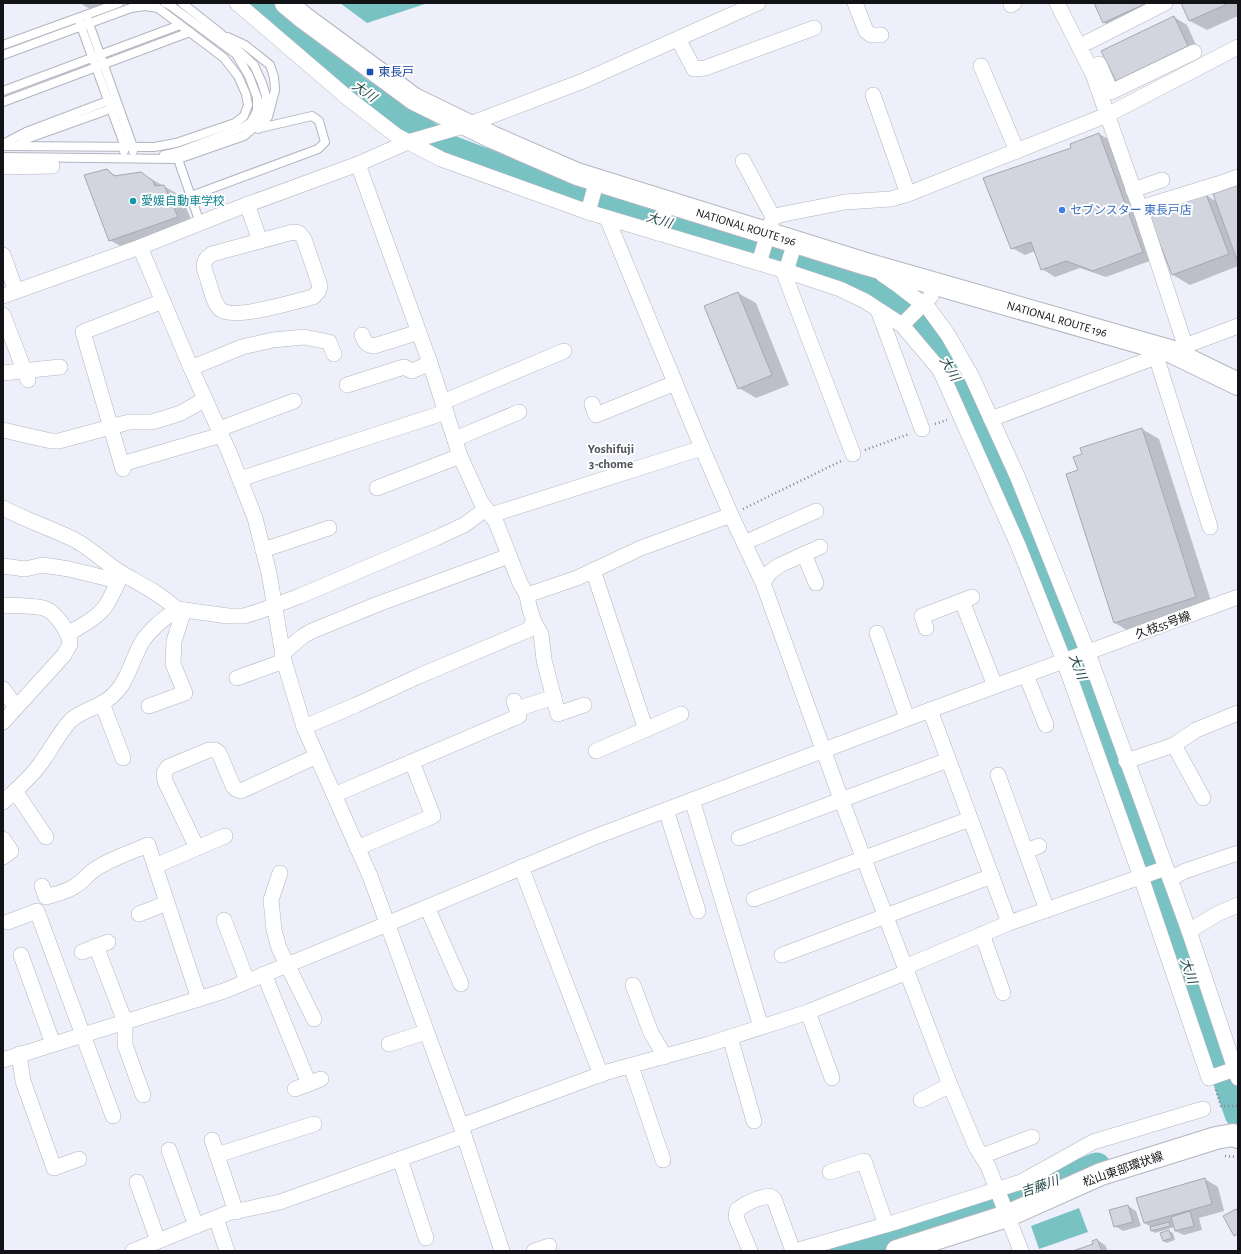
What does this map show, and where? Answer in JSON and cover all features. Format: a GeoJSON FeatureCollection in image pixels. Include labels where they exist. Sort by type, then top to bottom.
{"type":"FeatureCollection","features":[{"type":"Feature","properties":{"kind":"main road","name":"NATIONAL ROUTE 196"},"geometry":{"type":"LineString","coordinates":[[286,3],[414,99],[467,125],[577,174],[595,186],[666,208],[769,232],[793,247],[866,264],[928,302],[1170,351],[1238,384]]}},
{"type":"Feature","properties":{"kind":"main road","name":"松山東部環状線"},"geometry":{"type":"LineString","coordinates":[[897,1251],[924,1247],[1100,1174],[1216,1138],[1233,1135],[1238,1137]]}},
{"type":"Feature","properties":{"kind":"street"},"geometry":{"type":"LineString","coordinates":[[237,3],[349,99],[397,136],[441,159],[607,218],[659,231],[786,269],[840,289],[865,301],[902,325],[940,370],[1015,538],[1064,661],[1144,876],[1212,1083],[1237,1074],[1189,931],[1165,872],[1088,653],[1018,478],[972,377],[928,302],[902,325]]}},
{"type":"Feature","properties":{"kind":"street"},"geometry":{"type":"LineString","coordinates":[[3,255],[9,294],[140,247],[247,204],[358,164],[408,142],[467,125],[583,81],[758,3]]}},
{"type":"Feature","properties":{"kind":"street"},"geometry":{"type":"LineString","coordinates":[[855,3],[866,31],[871,35],[881,35]]}},
{"type":"Feature","properties":{"kind":"street"},"geometry":{"type":"LineString","coordinates":[[1057,3],[1093,74],[1140,208],[1170,351],[1210,527]]}},
{"type":"Feature","properties":{"kind":"street"},"geometry":{"type":"LineString","coordinates":[[1069,3],[1111,92],[1194,52]]}},
{"type":"Feature","properties":{"kind":"street"},"geometry":{"type":"LineString","coordinates":[[1088,42],[1165,3]]}},
{"type":"Feature","properties":{"kind":"street"},"geometry":{"type":"LineString","coordinates":[[678,39],[694,69],[705,68],[814,28]]}},
{"type":"Feature","properties":{"kind":"street"},"geometry":{"type":"LineString","coordinates":[[760,262],[769,232],[784,214],[845,202],[891,199],[908,194],[1107,114],[1238,47]]}},
{"type":"Feature","properties":{"kind":"street"},"geometry":{"type":"LineString","coordinates":[[981,66],[1016,151]]}},
{"type":"Feature","properties":{"kind":"street"},"geometry":{"type":"LineString","coordinates":[[873,95],[908,194]]}},
{"type":"Feature","properties":{"kind":"street"},"geometry":{"type":"LineString","coordinates":[[743,161],[769,232]]}},
{"type":"Feature","properties":{"kind":"street"},"geometry":{"type":"LineString","coordinates":[[358,164],[430,363],[460,456],[481,502],[496,522],[508,556],[527,595],[528,606],[534,622],[541,634],[544,660],[558,714],[584,705]]}},
{"type":"Feature","properties":{"kind":"street"},"geometry":{"type":"LineString","coordinates":[[3,167],[52,166]]}},
{"type":"Feature","properties":{"kind":"street"},"geometry":{"type":"LineString","coordinates":[[1140,208],[1238,177]]}},
{"type":"Feature","properties":{"kind":"street"},"geometry":{"type":"LineString","coordinates":[[1133,190],[1162,180]]}},
{"type":"Feature","properties":{"kind":"street"},"geometry":{"type":"LineString","coordinates":[[588,210],[595,186]]}},
{"type":"Feature","properties":{"kind":"street"},"geometry":{"type":"LineString","coordinates":[[247,204],[260,241]]}},
{"type":"Feature","properties":{"kind":"street"},"geometry":{"type":"LineString","coordinates":[[659,231],[666,208]]}},
{"type":"Feature","properties":{"kind":"street"},"geometry":{"type":"LineString","coordinates":[[607,218],[702,448],[763,583],[823,751],[950,1085],[976,1146],[998,1192],[1021,1251]]}},
{"type":"Feature","properties":{"kind":"street"},"geometry":{"type":"LineString","coordinates":[[293,232],[299,234],[304,239],[320,286],[318,292],[313,296],[270,309],[228,313],[220,310],[203,266],[206,258],[212,254],[260,241],[293,232]]}},
{"type":"Feature","properties":{"kind":"street"},"geometry":{"type":"LineString","coordinates":[[140,247],[240,479],[255,518],[269,573],[283,657],[304,727],[370,876],[463,1131],[502,1251]]}},
{"type":"Feature","properties":{"kind":"street"},"geometry":{"type":"LineString","coordinates":[[793,247],[785,276],[853,454]]}},
{"type":"Feature","properties":{"kind":"street"},"geometry":{"type":"LineString","coordinates":[[163,301],[84,332],[123,466],[220,432],[294,401]]}},
{"type":"Feature","properties":{"kind":"street"},"geometry":{"type":"LineString","coordinates":[[878,310],[922,429]]}},
{"type":"Feature","properties":{"kind":"street"},"geometry":{"type":"LineString","coordinates":[[3,315],[26,375]]}},
{"type":"Feature","properties":{"kind":"street"},"geometry":{"type":"LineString","coordinates":[[991,419],[1238,326]]}},
{"type":"Feature","properties":{"kind":"street"},"geometry":{"type":"LineString","coordinates":[[362,335],[368,345],[374,346],[419,332]]}},
{"type":"Feature","properties":{"kind":"street"},"geometry":{"type":"LineString","coordinates":[[191,368],[242,347],[273,340],[304,337],[329,342],[334,354]]}},
{"type":"Feature","properties":{"kind":"street"},"geometry":{"type":"LineString","coordinates":[[240,479],[444,407],[481,387],[564,351]]}},
{"type":"Feature","properties":{"kind":"street"},"geometry":{"type":"LineString","coordinates":[[348,385],[404,366],[412,371],[430,363]]}},
{"type":"Feature","properties":{"kind":"street"},"geometry":{"type":"LineString","coordinates":[[3,373],[26,375],[60,367]]}},
{"type":"Feature","properties":{"kind":"street"},"geometry":{"type":"LineString","coordinates":[[592,404],[596,414],[675,383]]}},
{"type":"Feature","properties":{"kind":"street"},"geometry":{"type":"LineString","coordinates":[[5,434],[59,441],[129,422],[152,422],[181,413],[205,399]]}},
{"type":"Feature","properties":{"kind":"street"},"geometry":{"type":"LineString","coordinates":[[455,439],[519,412]]}},
{"type":"Feature","properties":{"kind":"street"},"geometry":{"type":"LineString","coordinates":[[3,566],[25,569],[43,565],[120,577],[167,599],[181,609],[228,616],[244,616],[275,606],[375,565],[436,538],[489,512],[702,448]]}},
{"type":"Feature","properties":{"kind":"street"},"geometry":{"type":"LineString","coordinates":[[377,488],[460,456]]}},
{"type":"Feature","properties":{"kind":"street"},"geometry":{"type":"LineString","coordinates":[[3,508],[73,539],[85,546],[120,577]]}},
{"type":"Feature","properties":{"kind":"street"},"geometry":{"type":"LineString","coordinates":[[744,543],[816,511]]}},
{"type":"Feature","properties":{"kind":"street"},"geometry":{"type":"LineString","coordinates":[[527,595],[577,578],[641,548],[731,515]]}},
{"type":"Feature","properties":{"kind":"street"},"geometry":{"type":"LineString","coordinates":[[263,550],[329,528]]}},
{"type":"Feature","properties":{"kind":"street"},"geometry":{"type":"LineString","coordinates":[[763,583],[770,572],[780,565],[820,547]]}},
{"type":"Feature","properties":{"kind":"street"},"geometry":{"type":"LineString","coordinates":[[804,554],[816,583]]}},
{"type":"Feature","properties":{"kind":"street"},"geometry":{"type":"LineString","coordinates":[[237,678],[283,657],[303,636],[312,631],[378,604],[508,556]]}},
{"type":"Feature","properties":{"kind":"street"},"geometry":{"type":"LineString","coordinates":[[593,570],[646,730]]}},
{"type":"Feature","properties":{"kind":"street"},"geometry":{"type":"LineString","coordinates":[[67,634],[98,615],[106,605],[120,577]]}},
{"type":"Feature","properties":{"kind":"street","name":"久枝55号線"},"geometry":{"type":"LineString","coordinates":[[3,1060],[224,991],[592,838],[908,718],[1238,597]]}},
{"type":"Feature","properties":{"kind":"street"},"geometry":{"type":"LineString","coordinates":[[926,628],[922,616],[967,599],[995,686]]}},
{"type":"Feature","properties":{"kind":"street"},"geometry":{"type":"LineString","coordinates":[[3,605],[45,608],[54,614],[67,634],[70,645],[64,654],[3,722]]}},
{"type":"Feature","properties":{"kind":"street"},"geometry":{"type":"LineString","coordinates":[[3,802],[38,767],[64,729],[72,720],[79,714],[102,703],[113,695],[127,676],[142,642],[152,628],[181,609]]}},
{"type":"Feature","properties":{"kind":"street"},"geometry":{"type":"LineString","coordinates":[[149,706],[185,693],[173,664],[174,641],[181,609]]}},
{"type":"Feature","properties":{"kind":"street"},"geometry":{"type":"LineString","coordinates":[[304,727],[356,706],[419,676],[528,630],[534,622]]}},
{"type":"Feature","properties":{"kind":"street"},"geometry":{"type":"LineString","coordinates":[[877,633],[908,718]]}},
{"type":"Feature","properties":{"kind":"street"},"geometry":{"type":"LineString","coordinates":[[1026,675],[1046,725]]}},
{"type":"Feature","properties":{"kind":"street"},"geometry":{"type":"LineString","coordinates":[[3,689],[16,707]]}},
{"type":"Feature","properties":{"kind":"street"},"geometry":{"type":"LineString","coordinates":[[334,795],[519,716],[515,705],[554,697]]}},
{"type":"Feature","properties":{"kind":"street"},"geometry":{"type":"LineString","coordinates":[[102,703],[123,758]]}},
{"type":"Feature","properties":{"kind":"street"},"geometry":{"type":"LineString","coordinates":[[930,710],[1009,923]]}},
{"type":"Feature","properties":{"kind":"street"},"geometry":{"type":"LineString","coordinates":[[1126,761],[1174,745],[1196,730],[1238,713]]}},
{"type":"Feature","properties":{"kind":"street"},"geometry":{"type":"LineString","coordinates":[[596,752],[681,714]]}},
{"type":"Feature","properties":{"kind":"street"},"geometry":{"type":"LineString","coordinates":[[1174,745],[1202,798]]}},
{"type":"Feature","properties":{"kind":"street"},"geometry":{"type":"LineString","coordinates":[[197,848],[165,781],[164,773],[168,767],[209,750],[215,750],[219,753],[233,786],[241,791],[317,756]]}},
{"type":"Feature","properties":{"kind":"street"},"geometry":{"type":"LineString","coordinates":[[739,838],[948,760]]}},
{"type":"Feature","properties":{"kind":"street"},"geometry":{"type":"LineString","coordinates":[[358,848],[434,816],[412,762]]}},
{"type":"Feature","properties":{"kind":"street"},"geometry":{"type":"LineString","coordinates":[[998,775],[1032,849],[1047,910]]}},
{"type":"Feature","properties":{"kind":"street"},"geometry":{"type":"LineString","coordinates":[[15,791],[46,837]]}},
{"type":"Feature","properties":{"kind":"street"},"geometry":{"type":"LineString","coordinates":[[692,800],[761,1027]]}},
{"type":"Feature","properties":{"kind":"street"},"geometry":{"type":"LineString","coordinates":[[666,810],[698,911]]}},
{"type":"Feature","properties":{"kind":"street"},"geometry":{"type":"LineString","coordinates":[[754,900],[970,819]]}},
{"type":"Feature","properties":{"kind":"street"},"geometry":{"type":"LineString","coordinates":[[155,866],[225,836]]}},
{"type":"Feature","properties":{"kind":"street"},"geometry":{"type":"LineString","coordinates":[[3,839],[11,851],[3,857]]}},
{"type":"Feature","properties":{"kind":"street"},"geometry":{"type":"LineString","coordinates":[[42,886],[46,897],[66,890],[76,886],[89,873],[98,867],[148,845],[199,999]]}},
{"type":"Feature","properties":{"kind":"street"},"geometry":{"type":"LineString","coordinates":[[133,1251],[228,1213],[280,1202],[400,1160],[463,1131],[601,1075],[808,1012],[1009,923],[1144,876],[1165,872],[1185,871],[1238,853]]}},
{"type":"Feature","properties":{"kind":"street"},"geometry":{"type":"LineString","coordinates":[[521,867],[601,1075]]}},
{"type":"Feature","properties":{"kind":"street"},"geometry":{"type":"LineString","coordinates":[[280,873],[271,900],[274,930],[279,948],[314,1018]]}},
{"type":"Feature","properties":{"kind":"street"},"geometry":{"type":"LineString","coordinates":[[782,955],[992,876]]}},
{"type":"Feature","properties":{"kind":"street"},"geometry":{"type":"LineString","coordinates":[[139,914],[167,903]]}},
{"type":"Feature","properties":{"kind":"street"},"geometry":{"type":"LineString","coordinates":[[1189,931],[1217,914],[1238,905]]}},
{"type":"Feature","properties":{"kind":"street"},"geometry":{"type":"LineString","coordinates":[[428,907],[461,984]]}},
{"type":"Feature","properties":{"kind":"street"},"geometry":{"type":"LineString","coordinates":[[16,914],[37,911],[113,1116]]}},
{"type":"Feature","properties":{"kind":"street"},"geometry":{"type":"LineString","coordinates":[[224,920],[247,982]]}},
{"type":"Feature","properties":{"kind":"street"},"geometry":{"type":"LineString","coordinates":[[982,934],[1003,993]]}},
{"type":"Feature","properties":{"kind":"street"},"geometry":{"type":"LineString","coordinates":[[82,952],[102,944],[125,1022],[125,1046],[143,1095]]}},
{"type":"Feature","properties":{"kind":"street"},"geometry":{"type":"LineString","coordinates":[[21,954],[53,1044]]}},
{"type":"Feature","properties":{"kind":"street"},"geometry":{"type":"LineString","coordinates":[[264,974],[308,1084]]}},
{"type":"Feature","properties":{"kind":"street"},"geometry":{"type":"LineString","coordinates":[[633,985],[651,1033],[664,1057]]}},
{"type":"Feature","properties":{"kind":"street"},"geometry":{"type":"LineString","coordinates":[[808,1012],[832,1078]]}},
{"type":"Feature","properties":{"kind":"street"},"geometry":{"type":"LineString","coordinates":[[389,1044],[426,1032]]}},
{"type":"Feature","properties":{"kind":"street"},"geometry":{"type":"LineString","coordinates":[[735,1035],[758,1117]]}},
{"type":"Feature","properties":{"kind":"street"},"geometry":{"type":"LineString","coordinates":[[19,1054],[23,1081],[54,1168],[79,1159]]}},
{"type":"Feature","properties":{"kind":"street"},"geometry":{"type":"LineString","coordinates":[[631,1066],[663,1160]]}},
{"type":"Feature","properties":{"kind":"street"},"geometry":{"type":"LineString","coordinates":[[921,1100],[950,1085]]}},
{"type":"Feature","properties":{"kind":"street"},"geometry":{"type":"LineString","coordinates":[[750,1251],[736,1217],[737,1210],[743,1205],[761,1197],[769,1196],[774,1199],[794,1251],[998,1192],[1021,1182],[1092,1142],[1203,1109]]}},
{"type":"Feature","properties":{"kind":"street"},"geometry":{"type":"LineString","coordinates":[[217,1155],[314,1124]]}},
{"type":"Feature","properties":{"kind":"street"},"geometry":{"type":"LineString","coordinates":[[982,1156],[1032,1137]]}},
{"type":"Feature","properties":{"kind":"street"},"geometry":{"type":"LineString","coordinates":[[212,1140],[236,1212]]}},
{"type":"Feature","properties":{"kind":"street"},"geometry":{"type":"LineString","coordinates":[[169,1150],[196,1226]]}},
{"type":"Feature","properties":{"kind":"street"},"geometry":{"type":"LineString","coordinates":[[400,1160],[426,1238]]}},
{"type":"Feature","properties":{"kind":"street"},"geometry":{"type":"LineString","coordinates":[[830,1172],[864,1161],[886,1225]]}},
{"type":"Feature","properties":{"kind":"street"},"geometry":{"type":"LineString","coordinates":[[137,1182],[158,1241]]}},
{"type":"Feature","properties":{"kind":"street"},"geometry":{"type":"LineString","coordinates":[[216,1218],[227,1251]]}},
{"type":"Feature","properties":{"kind":"street"},"geometry":{"type":"LineString","coordinates":[[534,1251],[549,1246]]}},
{"type":"Feature","properties":{"kind":"lane"},"geometry":{"type":"LineString","coordinates":[[3,45],[119,3]]}},
{"type":"Feature","properties":{"kind":"lane"},"geometry":{"type":"LineString","coordinates":[[153,158],[178,152],[240,129],[252,122],[257,111],[257,97],[249,76],[236,54],[165,3]]}},
{"type":"Feature","properties":{"kind":"lane"},"geometry":{"type":"LineString","coordinates":[[182,3],[220,33],[254,65],[266,96],[263,111],[258,124],[244,136]]}},
{"type":"Feature","properties":{"kind":"lane"},"geometry":{"type":"LineString","coordinates":[[3,55],[131,8],[145,6],[158,8],[224,58],[238,76],[246,94],[248,105],[244,116],[235,123],[176,143],[154,147],[3,145]]}},
{"type":"Feature","properties":{"kind":"lane"},"geometry":{"type":"LineString","coordinates":[[82,17],[129,147],[128,157]]}},
{"type":"Feature","properties":{"kind":"lane"},"geometry":{"type":"LineString","coordinates":[[3,91],[180,26]]}},
{"type":"Feature","properties":{"kind":"lane"},"geometry":{"type":"LineString","coordinates":[[3,102],[190,32]]}},
{"type":"Feature","properties":{"kind":"lane"},"geometry":{"type":"LineString","coordinates":[[220,33],[245,45],[270,65],[274,77],[275,90],[268,117],[260,128]]}},
{"type":"Feature","properties":{"kind":"lane"},"geometry":{"type":"LineString","coordinates":[[3,145],[26,132],[113,104]]}},
{"type":"Feature","properties":{"kind":"lane"},"geometry":{"type":"LineString","coordinates":[[17,146],[29,138],[113,104]]}},
{"type":"Feature","properties":{"kind":"lane"},"geometry":{"type":"LineString","coordinates":[[3,157],[128,157],[178,159],[244,136],[260,128],[312,116],[319,121],[325,142],[318,149],[192,196]]}},
{"type":"Feature","properties":{"kind":"lane"},"geometry":{"type":"LineString","coordinates":[[16,157],[17,146]]}},
{"type":"Feature","properties":{"kind":"lane"},"geometry":{"type":"LineString","coordinates":[[178,159],[192,196],[200,223]]}},
{"type":"Feature","properties":{"kind":"path"},"geometry":{"type":"LineString","coordinates":[[1212,1083],[1220,1106],[1238,1106]]}},
{"type":"Feature","properties":{"kind":"path"},"geometry":{"type":"LineString","coordinates":[[1222,1156],[1238,1158]]}},
{"type":"Feature","properties":{"kind":"water"},"geometry":{"type":"Polygon","coordinates":[[[340,3],[428,3],[367,23],[340,3]]]}},
{"type":"Feature","properties":{"kind":"water"},"geometry":{"type":"Polygon","coordinates":[[[1079,1208],[1088,1232],[1039,1249],[1031,1226],[1079,1208]]]}},
{"type":"Feature","properties":{"kind":"building"},"geometry":{"type":"Polygon","coordinates":[[[1094,3],[1147,3],[1103,23],[1094,3]]]}},
{"type":"Feature","properties":{"kind":"building"},"geometry":{"type":"Polygon","coordinates":[[[1181,3],[1224,3],[1225,5],[1189,21],[1181,3]]]}},
{"type":"Feature","properties":{"kind":"building"},"geometry":{"type":"Polygon","coordinates":[[[1174,16],[1188,46],[1116,81],[1101,51],[1174,16]]]}},
{"type":"Feature","properties":{"kind":"building","name":"セブンスター 東長戸店"},"geometry":{"type":"Polygon","coordinates":[[[1099,133],[1143,252],[1093,271],[1066,261],[1041,270],[1031,242],[1011,249],[983,178],[1071,148],[1070,144],[1099,133]]]}},
{"type":"Feature","properties":{"kind":"building","name":"愛媛自動車学校"},"geometry":{"type":"Polygon","coordinates":[[[107,169],[114,176],[141,172],[153,181],[155,186],[164,185],[178,217],[109,241],[84,175],[107,169]]]}},
{"type":"Feature","properties":{"kind":"building"},"geometry":{"type":"Polygon","coordinates":[[[1238,185],[1238,263],[1213,194],[1238,185]]]}},
{"type":"Feature","properties":{"kind":"building"},"geometry":{"type":"Polygon","coordinates":[[[1206,194],[1229,254],[1172,275],[1149,216],[1206,194]]]}},
{"type":"Feature","properties":{"kind":"building"},"geometry":{"type":"Polygon","coordinates":[[[738,292],[772,375],[738,389],[704,306],[738,292]]]}},
{"type":"Feature","properties":{"kind":"building"},"geometry":{"type":"Polygon","coordinates":[[[1142,428],[1196,597],[1114,623],[1066,474],[1078,470],[1073,457],[1082,454],[1080,448],[1142,428]]]}},
{"type":"Feature","properties":{"kind":"building"},"geometry":{"type":"Polygon","coordinates":[[[1205,1178],[1212,1204],[1144,1223],[1136,1198],[1205,1178]]]}},
{"type":"Feature","properties":{"kind":"building"},"geometry":{"type":"Polygon","coordinates":[[[1128,1205],[1133,1222],[1114,1227],[1109,1210],[1128,1205]]]}},
{"type":"Feature","properties":{"kind":"building"},"geometry":{"type":"Polygon","coordinates":[[[1236,1209],[1238,1212],[1238,1234],[1234,1236],[1223,1216],[1236,1209]]]}},
{"type":"Feature","properties":{"kind":"building"},"geometry":{"type":"Polygon","coordinates":[[[1190,1211],[1194,1226],[1175,1231],[1171,1217],[1190,1211]]]}},
{"type":"Feature","properties":{"kind":"building"},"geometry":{"type":"Polygon","coordinates":[[[1169,1222],[1170,1226],[1151,1231],[1150,1227],[1169,1222]]]}},
{"type":"Feature","properties":{"kind":"building"},"geometry":{"type":"Polygon","coordinates":[[[1169,1230],[1172,1238],[1163,1241],[1160,1233],[1169,1230]]]}},
{"type":"Feature","properties":{"kind":"building"},"geometry":{"type":"Polygon","coordinates":[[[1097,1239],[1102,1251],[1073,1251],[1093,1244],[1092,1241],[1097,1239]]]}},
{"type":"Feature","properties":{"kind":"waterway","name":"大川"},"geometry":{"type":"LineString","coordinates":[[257,3],[358,90],[451,149],[574,195],[777,257],[875,291],[921,328],[949,366],[999,470],[1051,596],[1146,850],[1238,1114]]}},
{"type":"Feature","properties":{"kind":"waterway","name":"吉藤川"},"geometry":{"type":"LineString","coordinates":[[843,1251],[940,1222],[1023,1194],[1097,1166]]}},
{"type":"Feature","properties":{"kind":"place","name":"東長戸"},"geometry":{"type":"Point","coordinates":[370,72]}},
{"type":"Feature","properties":{"kind":"place","name":"愛媛自動車学校"},"geometry":{"type":"Point","coordinates":[133,201]}},
{"type":"Feature","properties":{"kind":"place","name":"セブンスター 東長戸店"},"geometry":{"type":"Point","coordinates":[1062,210]}},
{"type":"Feature","properties":{"kind":"district","name":"Yoshifuji 3-chome"},"geometry":{"type":"Point","coordinates":[611,456]}}]}
